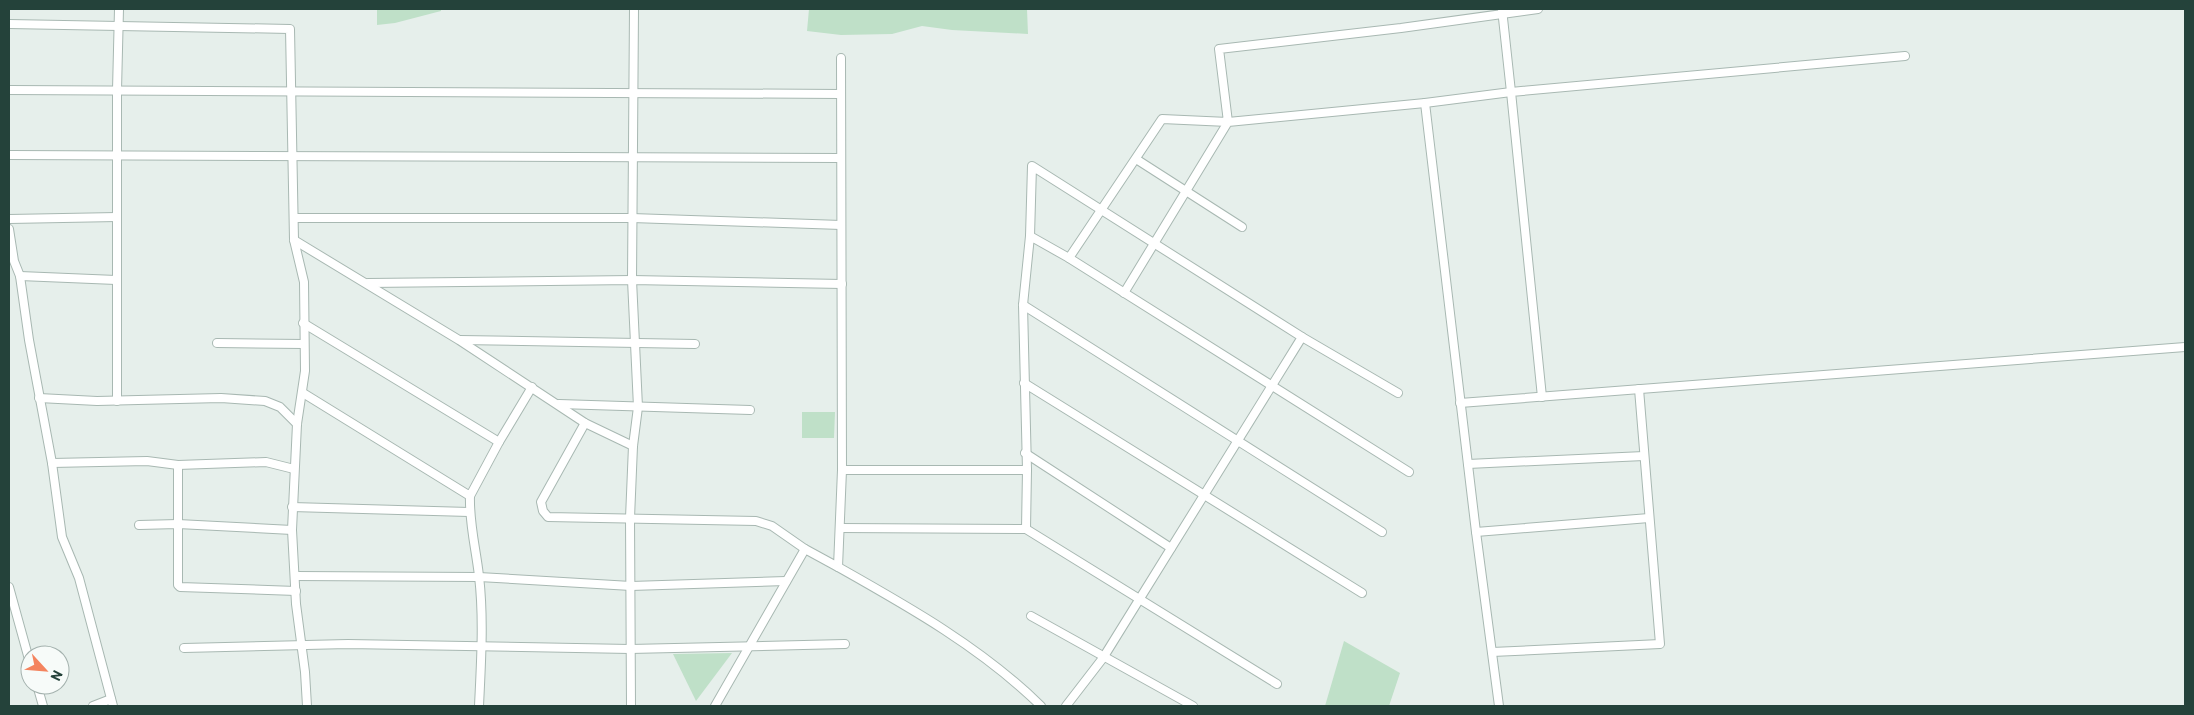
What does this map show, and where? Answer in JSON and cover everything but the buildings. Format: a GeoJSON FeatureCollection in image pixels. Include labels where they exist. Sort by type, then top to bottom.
{"type":"FeatureCollection","features":[{"type":"Feature","properties":{"kind":"street"},"geometry":{"type":"LineString","coordinates":[[117,401],[116,90],[119,9]]}},
{"type":"Feature","properties":{"kind":"street"},"geometry":{"type":"LineString","coordinates":[[631,706],[630,518],[633,446],[638,407],[632,280],[634,9]]}},
{"type":"Feature","properties":{"kind":"street"},"geometry":{"type":"LineString","coordinates":[[1124,292],[1156,243],[1228,122],[1219,49],[1401,28],[1503,11],[1538,9]]}},
{"type":"Feature","properties":{"kind":"street"},"geometry":{"type":"LineString","coordinates":[[1503,11],[1542,397]]}},
{"type":"Feature","properties":{"kind":"street"},"geometry":{"type":"LineString","coordinates":[[9,24],[290,30],[294,240],[304,282],[305,371],[297,424],[292,530],[307,706]]}},
{"type":"Feature","properties":{"kind":"street"},"geometry":{"type":"LineString","coordinates":[[1069,258],[1162,120],[1228,122],[1425,103],[1511,92],[1905,56]]}},
{"type":"Feature","properties":{"kind":"street"},"geometry":{"type":"LineString","coordinates":[[838,567],[842,470],[841,58]]}},
{"type":"Feature","properties":{"kind":"street"},"geometry":{"type":"LineString","coordinates":[[9,90],[842,94]]}},
{"type":"Feature","properties":{"kind":"street"},"geometry":{"type":"LineString","coordinates":[[1425,103],[1460,402],[1499,706]]}},
{"type":"Feature","properties":{"kind":"street"},"geometry":{"type":"LineString","coordinates":[[9,155],[841,158]]}},
{"type":"Feature","properties":{"kind":"street"},"geometry":{"type":"LineString","coordinates":[[1136,159],[1242,228]]}},
{"type":"Feature","properties":{"kind":"street"},"geometry":{"type":"LineString","coordinates":[[1026,529],[1027,470],[1025,453],[1024,305],[1030,236],[1032,166],[1102,208],[1302,337],[1398,393]]}},
{"type":"Feature","properties":{"kind":"street"},"geometry":{"type":"LineString","coordinates":[[9,219],[117,217]]}},
{"type":"Feature","properties":{"kind":"street"},"geometry":{"type":"LineString","coordinates":[[294,218],[632,218],[841,225]]}},
{"type":"Feature","properties":{"kind":"street"},"geometry":{"type":"LineString","coordinates":[[9,229],[11,262],[20,276],[39,398],[52,463],[62,536],[79,578],[112,703],[93,706]]}},
{"type":"Feature","properties":{"kind":"street"},"geometry":{"type":"LineString","coordinates":[[1030,236],[1124,292],[1271,387],[1409,472]]}},
{"type":"Feature","properties":{"kind":"street"},"geometry":{"type":"LineString","coordinates":[[294,240],[368,283],[459,340],[559,404],[585,424],[633,446]]}},
{"type":"Feature","properties":{"kind":"street"},"geometry":{"type":"LineString","coordinates":[[20,276],[116,280]]}},
{"type":"Feature","properties":{"kind":"street"},"geometry":{"type":"LineString","coordinates":[[368,283],[632,280],[842,284]]}},
{"type":"Feature","properties":{"kind":"street"},"geometry":{"type":"LineString","coordinates":[[1024,305],[1382,532]]}},
{"type":"Feature","properties":{"kind":"street"},"geometry":{"type":"LineString","coordinates":[[303,323],[499,442]]}},
{"type":"Feature","properties":{"kind":"street"},"geometry":{"type":"LineString","coordinates":[[1066,706],[1103,658],[1302,337]]}},
{"type":"Feature","properties":{"kind":"street"},"geometry":{"type":"LineString","coordinates":[[459,340],[695,344]]}},
{"type":"Feature","properties":{"kind":"street"},"geometry":{"type":"LineString","coordinates":[[217,343],[304,344]]}},
{"type":"Feature","properties":{"kind":"street"},"geometry":{"type":"LineString","coordinates":[[1460,402],[2185,347]]}},
{"type":"Feature","properties":{"kind":"street"},"geometry":{"type":"LineString","coordinates":[[1024,383],[1362,593]]}},
{"type":"Feature","properties":{"kind":"street"},"geometry":{"type":"LineString","coordinates":[[480,706],[482,645],[479,577],[470,512],[470,496],[532,387]]}},
{"type":"Feature","properties":{"kind":"street"},"geometry":{"type":"LineString","coordinates":[[1492,652],[1660,644],[1640,389]]}},
{"type":"Feature","properties":{"kind":"street"},"geometry":{"type":"LineString","coordinates":[[303,393],[470,496]]}},
{"type":"Feature","properties":{"kind":"street"},"geometry":{"type":"LineString","coordinates":[[39,398],[117,401],[221,398],[265,401],[284,410],[297,424]]}},
{"type":"Feature","properties":{"kind":"street"},"geometry":{"type":"LineString","coordinates":[[559,404],[750,410]]}},
{"type":"Feature","properties":{"kind":"street"},"geometry":{"type":"LineString","coordinates":[[585,424],[541,502],[543,511],[548,517],[555,519],[630,518],[756,521],[772,526],[806,549],[924,615],[1023,688],[1041,706]]}},
{"type":"Feature","properties":{"kind":"street"},"geometry":{"type":"LineString","coordinates":[[1025,453],[1171,548]]}},
{"type":"Feature","properties":{"kind":"street"},"geometry":{"type":"LineString","coordinates":[[1468,464],[1644,456]]}},
{"type":"Feature","properties":{"kind":"street"},"geometry":{"type":"LineString","coordinates":[[52,463],[147,461],[178,465],[266,462],[294,469]]}},
{"type":"Feature","properties":{"kind":"street"},"geometry":{"type":"LineString","coordinates":[[178,465],[178,585],[180,587],[296,591]]}},
{"type":"Feature","properties":{"kind":"street"},"geometry":{"type":"LineString","coordinates":[[842,470],[1027,470]]}},
{"type":"Feature","properties":{"kind":"street"},"geometry":{"type":"LineString","coordinates":[[292,507],[470,512]]}},
{"type":"Feature","properties":{"kind":"street"},"geometry":{"type":"LineString","coordinates":[[1476,532],[1649,518]]}},
{"type":"Feature","properties":{"kind":"street"},"geometry":{"type":"LineString","coordinates":[[139,524],[178,524],[292,530]]}},
{"type":"Feature","properties":{"kind":"street"},"geometry":{"type":"LineString","coordinates":[[840,528],[1026,529],[1277,684]]}},
{"type":"Feature","properties":{"kind":"street"},"geometry":{"type":"LineString","coordinates":[[715,706],[748,645],[806,549]]}},
{"type":"Feature","properties":{"kind":"street"},"geometry":{"type":"LineString","coordinates":[[295,576],[479,577],[631,586],[786,581]]}},
{"type":"Feature","properties":{"kind":"street"},"geometry":{"type":"LineString","coordinates":[[9,587],[25,645]]}},
{"type":"Feature","properties":{"kind":"street"},"geometry":{"type":"LineString","coordinates":[[1031,616],[1103,658],[1193,706]]}},
{"type":"Feature","properties":{"kind":"street"},"geometry":{"type":"LineString","coordinates":[[184,648],[302,645],[482,645],[630,649],[845,644]]}},
{"type":"Feature","properties":{"kind":"green space"},"geometry":{"type":"Polygon","coordinates":[[[377,9],[441,9],[441,11],[395,23],[377,25],[377,9]]]}},
{"type":"Feature","properties":{"kind":"green space"},"geometry":{"type":"Polygon","coordinates":[[[809,9],[1027,9],[1028,34],[952,30],[922,26],[892,34],[841,35],[807,31],[809,9]]]}},
{"type":"Feature","properties":{"kind":"green space"},"geometry":{"type":"Polygon","coordinates":[[[802,412],[835,412],[834,438],[802,438],[802,412]]]}},
{"type":"Feature","properties":{"kind":"green space"},"geometry":{"type":"Polygon","coordinates":[[[1344,641],[1400,673],[1389,706],[1325,706],[1344,641]]]}},
{"type":"Feature","properties":{"kind":"green space"},"geometry":{"type":"Polygon","coordinates":[[[732,653],[696,701],[673,654],[732,653]]]}}]}
